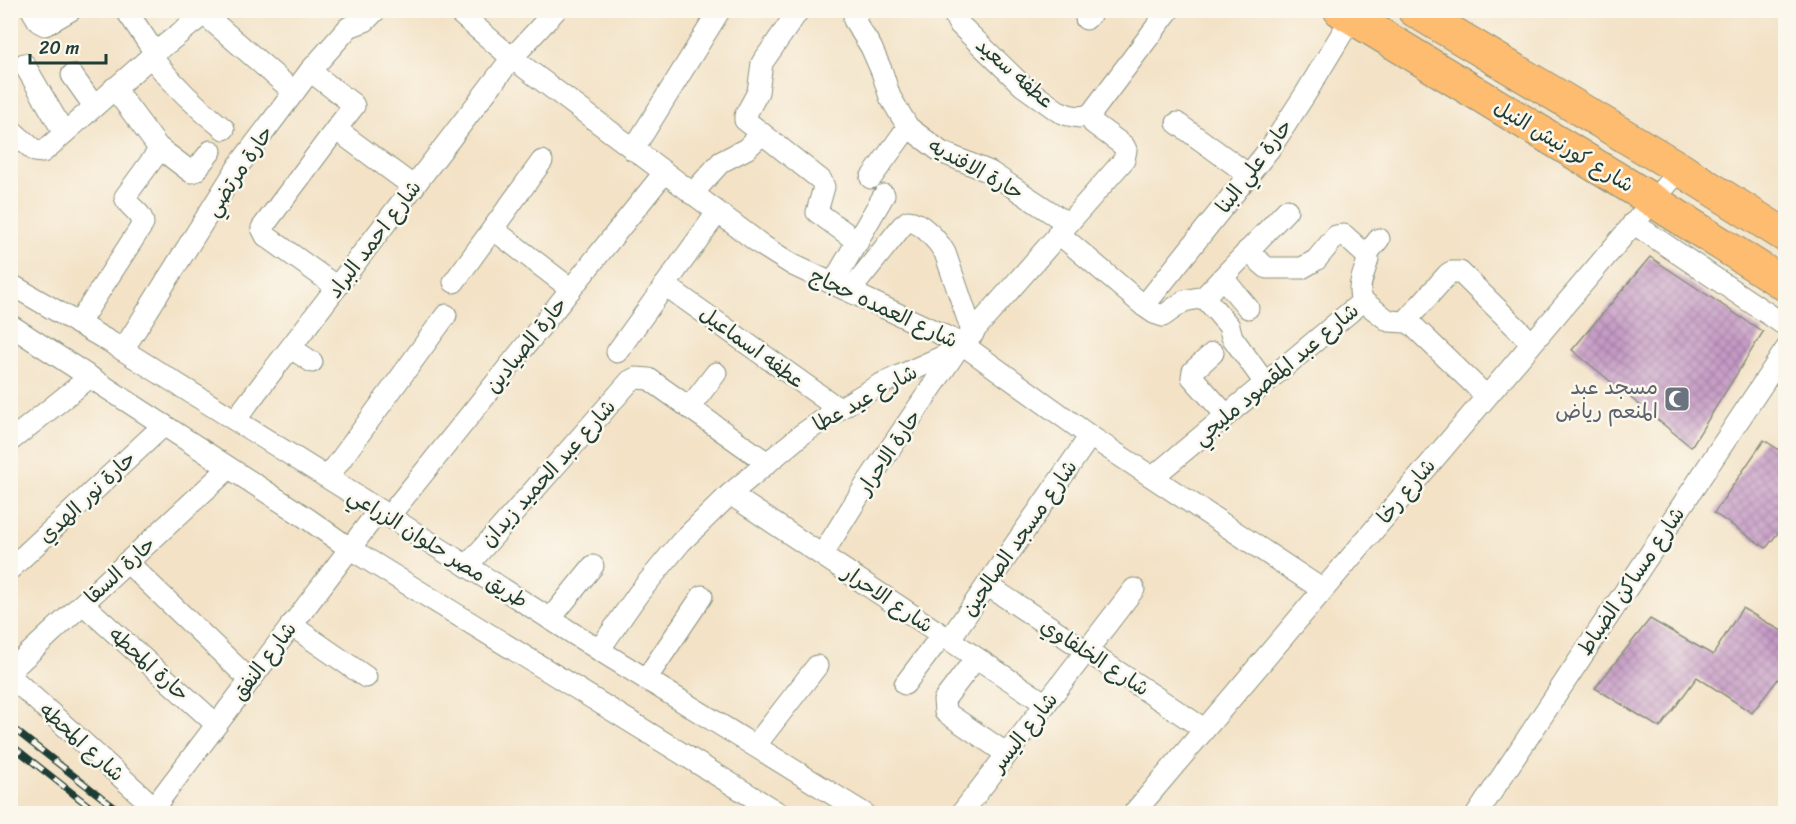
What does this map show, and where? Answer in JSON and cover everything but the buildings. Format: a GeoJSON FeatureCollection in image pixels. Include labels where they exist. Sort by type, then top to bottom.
{"type":"FeatureCollection","features":[{"type":"Feature","properties":{"kind":"highway","name":"شارع كورنيش النيل"},"geometry":{"type":"LineString","coordinates":[[1414,10],[1680,169],[1785,236]]}},
{"type":"Feature","properties":{"kind":"highway","name":"شارع كورنيش النيل"},"geometry":{"type":"LineString","coordinates":[[1346,14],[1643,212],[1785,285]]}},
{"type":"Feature","properties":{"kind":"street"},"geometry":{"type":"LineString","coordinates":[[32,10],[39,22],[45,25],[71,10]]}},
{"type":"Feature","properties":{"kind":"street"},"geometry":{"type":"LineString","coordinates":[[126,10],[173,83],[224,129]]}},
{"type":"Feature","properties":{"kind":"street","name":"شارع العمده حجاج"},"geometry":{"type":"LineString","coordinates":[[456,10],[512,58],[633,150],[717,213],[793,265],[964,343],[1090,436],[1323,590]]}},
{"type":"Feature","properties":{"kind":"street","name":"شارع احمد البراد"},"geometry":{"type":"LineString","coordinates":[[236,420],[512,58],[556,10]]}},
{"type":"Feature","properties":{"kind":"street"},"geometry":{"type":"LineString","coordinates":[[633,150],[720,10]]}},
{"type":"Feature","properties":{"kind":"street"},"geometry":{"type":"LineString","coordinates":[[799,10],[762,63],[758,92],[745,116],[747,123],[821,180],[824,187],[817,212],[858,242]]}},
{"type":"Feature","properties":{"kind":"street","name":"حارة الافنديه"},"geometry":{"type":"LineString","coordinates":[[860,10],[854,20],[871,47],[890,97],[908,127],[983,180],[1063,228],[1144,306],[1158,315],[1163,316],[1184,302],[1204,297]]}},
{"type":"Feature","properties":{"kind":"street","name":"عطفه سعيد"},"geometry":{"type":"LineString","coordinates":[[957,10],[955,16],[958,23],[1023,86],[1058,111],[1079,117],[1090,115]]}},
{"type":"Feature","properties":{"kind":"street"},"geometry":{"type":"LineString","coordinates":[[1090,115],[1169,10]]}},
{"type":"Feature","properties":{"kind":"street"},"geometry":{"type":"LineString","coordinates":[[10,129],[35,151],[40,153],[46,150],[114,88],[206,12],[294,92]]}},
{"type":"Feature","properties":{"kind":"street","name":"حارة مرتضي"},"geometry":{"type":"LineString","coordinates":[[123,350],[239,165],[310,71],[349,27],[365,14]]}},
{"type":"Feature","properties":{"kind":"street","name":"حارة علي البنا"},"geometry":{"type":"LineString","coordinates":[[1144,306],[1249,175],[1306,93],[1346,14]]}},
{"type":"Feature","properties":{"kind":"street"},"geometry":{"type":"LineString","coordinates":[[24,64],[64,133]]}},
{"type":"Feature","properties":{"kind":"street"},"geometry":{"type":"LineString","coordinates":[[310,71],[354,106],[262,228],[266,236],[337,287]]}},
{"type":"Feature","properties":{"kind":"street"},"geometry":{"type":"LineString","coordinates":[[72,75],[94,106]]}},
{"type":"Feature","properties":{"kind":"street"},"geometry":{"type":"LineString","coordinates":[[114,88],[160,150],[192,172],[212,151]]}},
{"type":"Feature","properties":{"kind":"street","name":"شارع عيد عطا"},"geometry":{"type":"LineString","coordinates":[[599,650],[638,594],[681,542],[766,462],[839,409],[879,385],[964,343],[1124,160],[1126,154],[1124,146],[1093,123],[1090,115]]}},
{"type":"Feature","properties":{"kind":"street"},"geometry":{"type":"LineString","coordinates":[[1177,123],[1249,175]]}},
{"type":"Feature","properties":{"kind":"street"},"geometry":{"type":"LineString","coordinates":[[339,125],[344,135],[414,187]]}},
{"type":"Feature","properties":{"kind":"street"},"geometry":{"type":"LineString","coordinates":[[871,178],[908,127]]}},
{"type":"Feature","properties":{"kind":"street"},"geometry":{"type":"LineString","coordinates":[[692,194],[721,162],[747,149],[762,134]]}},
{"type":"Feature","properties":{"kind":"street"},"geometry":{"type":"LineString","coordinates":[[78,324],[143,224],[142,217],[127,202],[126,197],[160,150]]}},
{"type":"Feature","properties":{"kind":"street"},"geometry":{"type":"LineString","coordinates":[[454,282],[542,160]]}},
{"type":"Feature","properties":{"kind":"street","name":"شارع رخا"},"geometry":{"type":"LineString","coordinates":[[1133,813],[1680,169]]}},
{"type":"Feature","properties":{"kind":"street","name":"حارة الصيادين"},"geometry":{"type":"LineString","coordinates":[[384,513],[571,289],[664,173]]}},
{"type":"Feature","properties":{"kind":"street"},"geometry":{"type":"LineString","coordinates":[[842,287],[858,242],[884,195]]}},
{"type":"Feature","properties":{"kind":"street"},"geometry":{"type":"LineString","coordinates":[[1265,383],[1232,337],[1229,326],[1204,297],[1287,210]]}},
{"type":"Feature","properties":{"kind":"street"},"geometry":{"type":"LineString","coordinates":[[1643,212],[1785,326]]}},
{"type":"Feature","properties":{"kind":"street"},"geometry":{"type":"LineString","coordinates":[[617,352],[717,213]]}},
{"type":"Feature","properties":{"kind":"street"},"geometry":{"type":"LineString","coordinates":[[842,287],[902,225],[908,221],[915,222],[937,241],[945,253],[964,343]]}},
{"type":"Feature","properties":{"kind":"street"},"geometry":{"type":"LineString","coordinates":[[493,229],[571,289]]}},
{"type":"Feature","properties":{"kind":"street"},"geometry":{"type":"LineString","coordinates":[[1247,251],[1267,268],[1302,268],[1312,264],[1336,236],[1344,235],[1373,247],[1359,293],[1363,301]]}},
{"type":"Feature","properties":{"kind":"street"},"geometry":{"type":"LineString","coordinates":[[1486,396],[1408,321],[1448,274],[1455,271],[1463,275],[1532,343]]}},
{"type":"Feature","properties":{"kind":"street"},"geometry":{"type":"LineString","coordinates":[[1222,278],[1248,308]]}},
{"type":"Feature","properties":{"kind":"street","name":"طريق مصر حلوان الزراعي"},"geometry":{"type":"LineString","coordinates":[[10,284],[123,350],[328,477],[599,650],[865,813]]}},
{"type":"Feature","properties":{"kind":"street","name":"عطفه اسماعيل"},"geometry":{"type":"LineString","coordinates":[[666,285],[839,409]]}},
{"type":"Feature","properties":{"kind":"street","name":"شارع عبد المقصود مليجي"},"geometry":{"type":"LineString","coordinates":[[1153,477],[1363,301],[1389,321],[1401,323],[1408,321]]}},
{"type":"Feature","properties":{"kind":"street"},"geometry":{"type":"LineString","coordinates":[[328,477],[446,315]]}},
{"type":"Feature","properties":{"kind":"street"},"geometry":{"type":"LineString","coordinates":[[13,331],[90,377],[350,548],[780,813]]}},
{"type":"Feature","properties":{"kind":"street","name":"حارة الاحرار"},"geometry":{"type":"LineString","coordinates":[[822,555],[867,483],[964,343]]}},
{"type":"Feature","properties":{"kind":"street"},"geometry":{"type":"LineString","coordinates":[[291,348],[312,362]]}},
{"type":"Feature","properties":{"kind":"street","name":"شارع مساكن الضباط"},"geometry":{"type":"LineString","coordinates":[[1477,813],[1785,349]]}},
{"type":"Feature","properties":{"kind":"street"},"geometry":{"type":"LineString","coordinates":[[1213,353],[1192,371],[1192,377],[1226,415]]}},
{"type":"Feature","properties":{"kind":"street"},"geometry":{"type":"LineString","coordinates":[[716,373],[689,408],[766,462]]}},
{"type":"Feature","properties":{"kind":"street"},"geometry":{"type":"LineString","coordinates":[[10,441],[90,377]]}},
{"type":"Feature","properties":{"kind":"street","name":"شارع عبد الحميد زيدان"},"geometry":{"type":"LineString","coordinates":[[467,566],[630,381],[642,377],[649,379],[689,408]]}},
{"type":"Feature","properties":{"kind":"street","name":"حارة نور الهدي"},"geometry":{"type":"LineString","coordinates":[[10,568],[164,425]]}},
{"type":"Feature","properties":{"kind":"street","name":"شارع مسجد الصالحين"},"geometry":{"type":"LineString","coordinates":[[905,684],[987,585],[1090,436]]}},
{"type":"Feature","properties":{"kind":"street","name":"حارة السقا"},"geometry":{"type":"LineString","coordinates":[[10,671],[229,468]]}},
{"type":"Feature","properties":{"kind":"street","name":"شارع الاحرار"},"geometry":{"type":"LineString","coordinates":[[730,494],[1046,704]]}},
{"type":"Feature","properties":{"kind":"street","name":"شارع النفق"},"geometry":{"type":"LineString","coordinates":[[151,810],[350,548],[384,513]]}},
{"type":"Feature","properties":{"kind":"street"},"geometry":{"type":"LineString","coordinates":[[127,562],[250,680]]}},
{"type":"Feature","properties":{"kind":"street"},"geometry":{"type":"LineString","coordinates":[[550,619],[593,566]]}},
{"type":"Feature","properties":{"kind":"street","name":"شارع الخلفاوي"},"geometry":{"type":"LineString","coordinates":[[987,585],[1204,729]]}},
{"type":"Feature","properties":{"kind":"street","name":"شارع اليسر"},"geometry":{"type":"LineString","coordinates":[[961,813],[1134,590]]}},
{"type":"Feature","properties":{"kind":"street"},"geometry":{"type":"LineString","coordinates":[[646,679],[702,596]]}},
{"type":"Feature","properties":{"kind":"street","name":"حارة المحطه"},"geometry":{"type":"LineString","coordinates":[[82,604],[216,724]]}},
{"type":"Feature","properties":{"kind":"street"},"geometry":{"type":"LineString","coordinates":[[291,625],[366,677]]}},
{"type":"Feature","properties":{"kind":"street"},"geometry":{"type":"LineString","coordinates":[[976,658],[944,700],[945,712],[1007,754]]}},
{"type":"Feature","properties":{"kind":"street"},"geometry":{"type":"LineString","coordinates":[[755,746],[817,666]]}},
{"type":"Feature","properties":{"kind":"street","name":"شارع المحطه"},"geometry":{"type":"LineString","coordinates":[[10,676],[151,810]]}},
{"type":"Feature","properties":{"kind":"railway"},"geometry":{"type":"LineString","coordinates":[[10,726],[123,814]]}},
{"type":"Feature","properties":{"kind":"railway"},"geometry":{"type":"LineString","coordinates":[[10,744],[99,814]]}},
{"type":"Feature","properties":{"kind":"place","name":"مسجد عبد المنعم رياض"},"geometry":{"type":"Point","coordinates":[1677,399]}}]}
